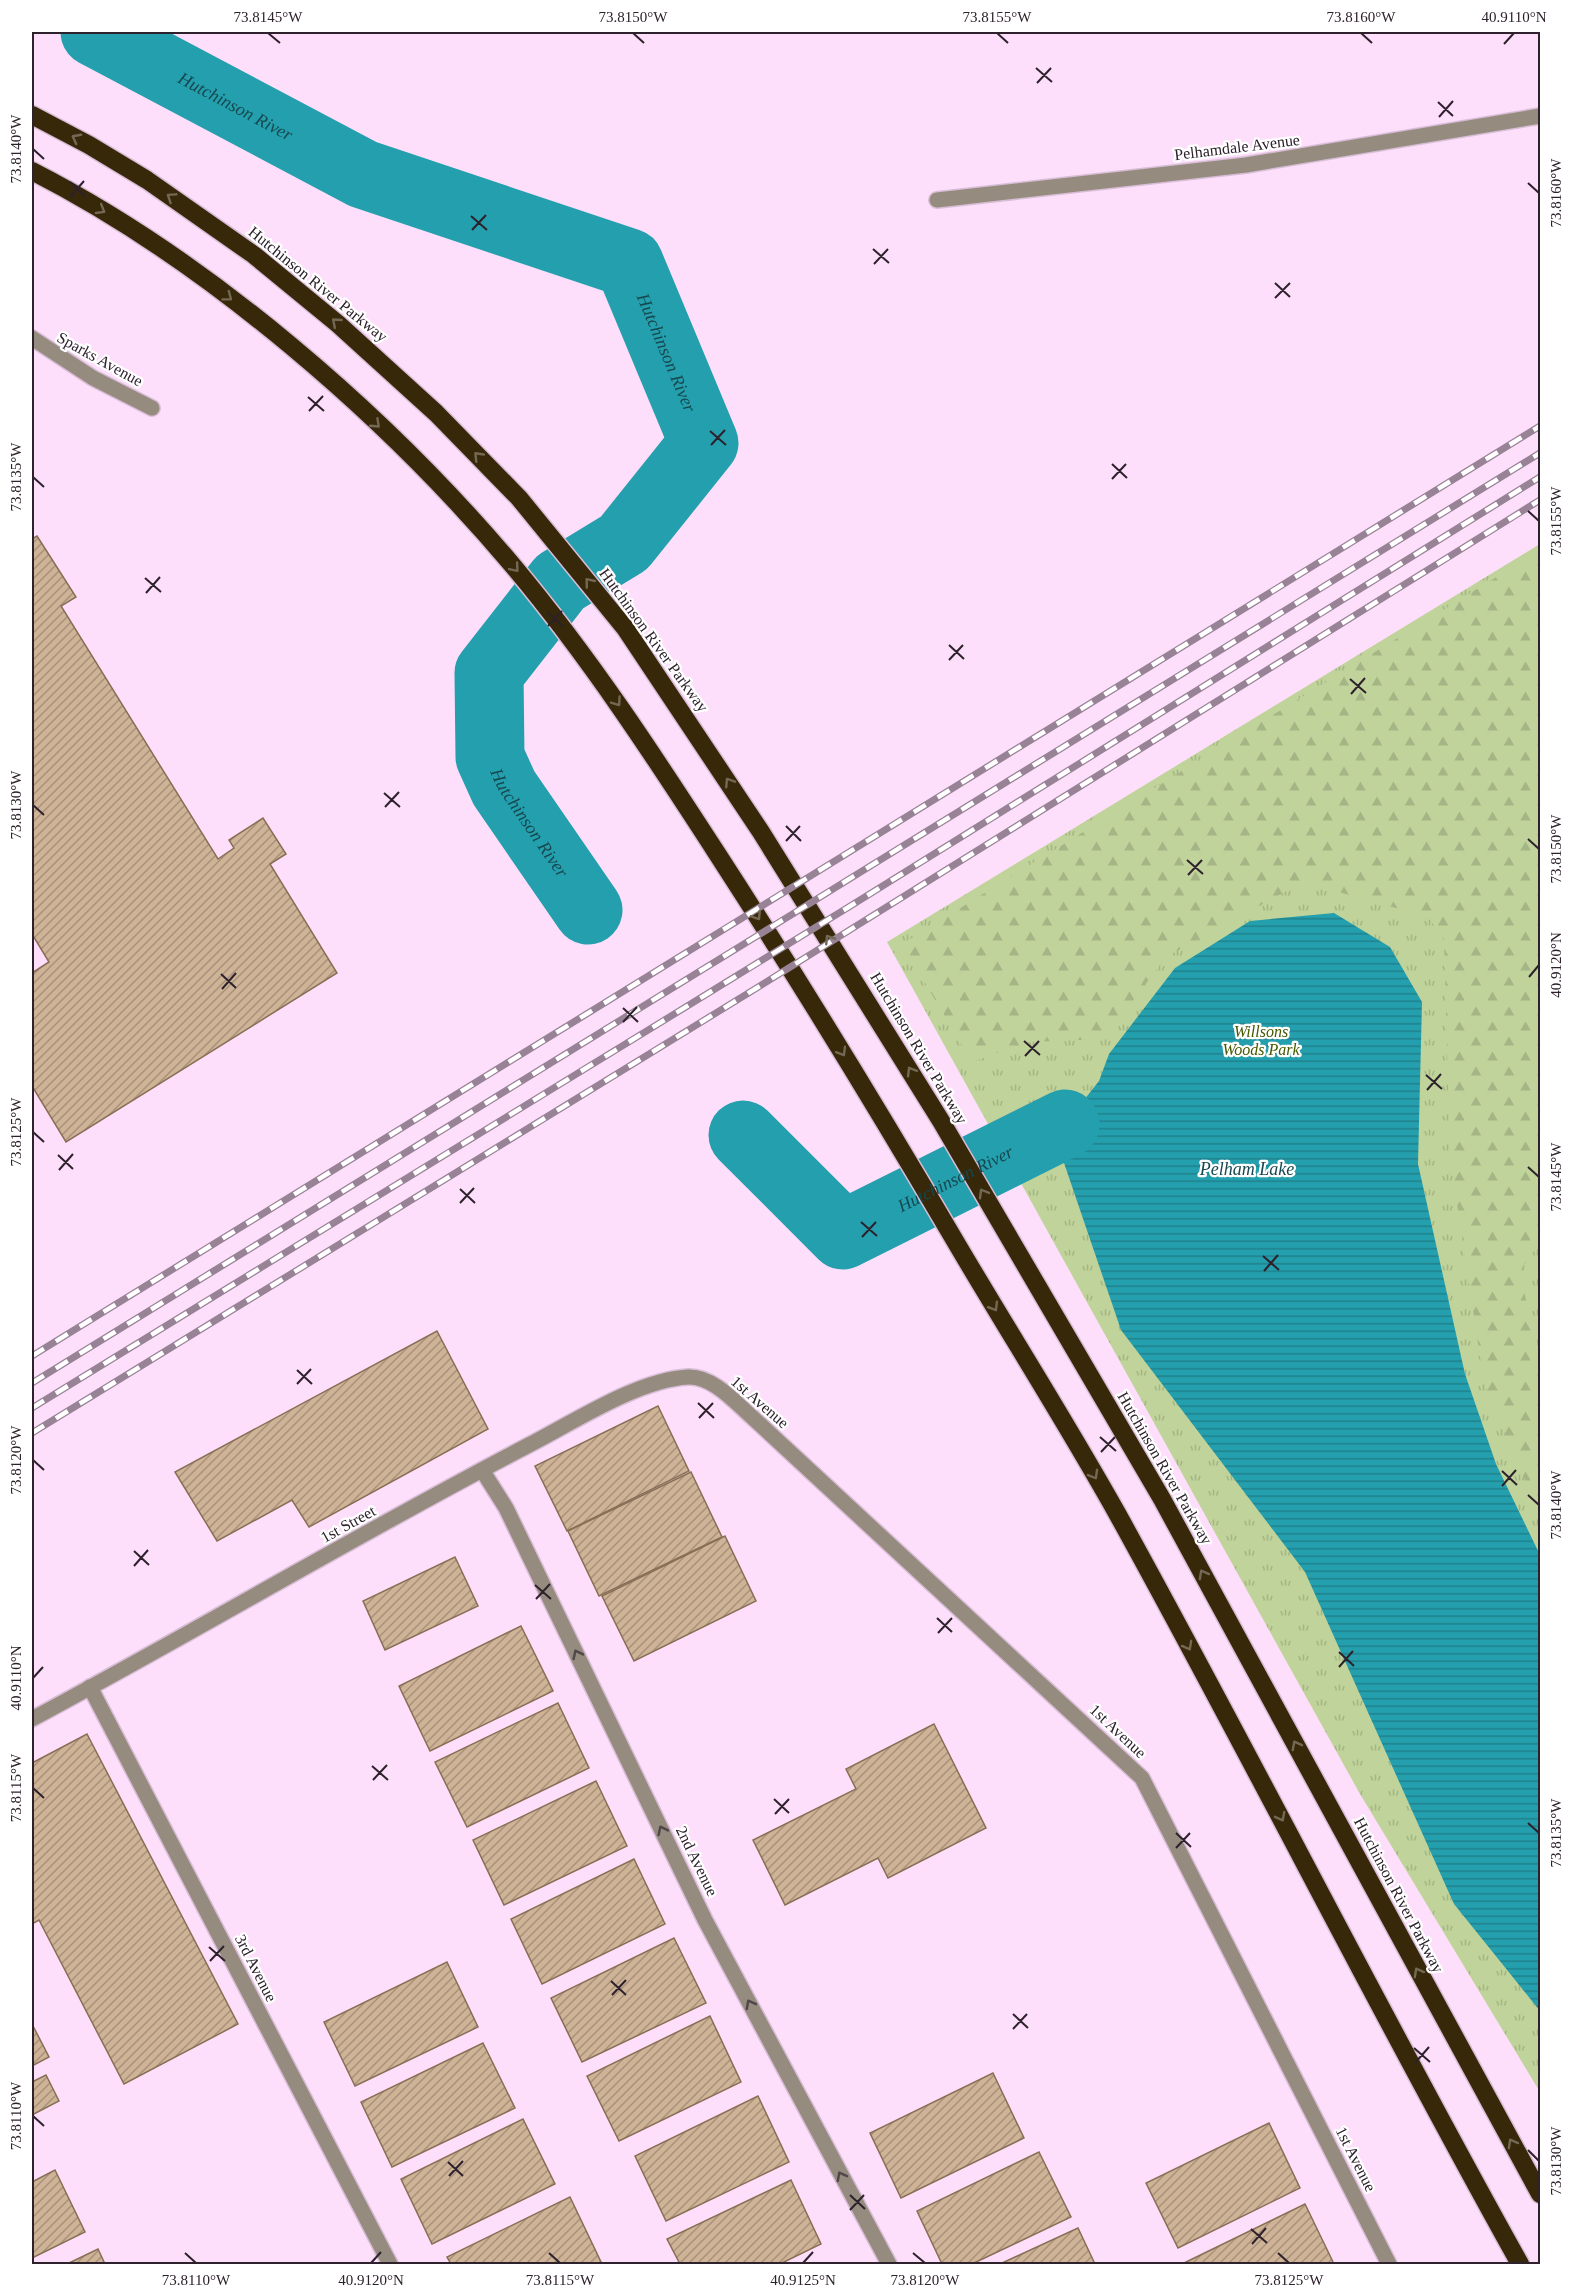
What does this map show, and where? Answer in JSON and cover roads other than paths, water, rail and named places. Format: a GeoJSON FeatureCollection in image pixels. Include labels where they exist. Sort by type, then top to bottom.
{"type":"FeatureCollection","features":[{"type":"Feature","properties":{"kind":"highway","name":"Hutchinson River Parkway"},"geometry":{"type":"LineString","coordinates":[[32,116],[89,145],[147,180],[286,280],[391,370],[519,498],[625,628],[761,831],[941,1121],[1162,1499],[1540,2194]]}},
{"type":"Feature","properties":{"kind":"highway"},"geometry":{"type":"LineString","coordinates":[[32,171],[139,234],[246,310],[309,363],[389,436],[476,524],[583,654],[645,741],[726,866],[897,1141],[1121,1522],[1520,2265]]}},
{"type":"Feature","properties":{"kind":"highway"},"geometry":{"type":"LineString","coordinates":[[32,178],[56,184]]}},
{"type":"Feature","properties":{"kind":"street","name":"Pelhamdale Avenue"},"geometry":{"type":"LineString","coordinates":[[937,200],[1246,165],[1540,116]]}},
{"type":"Feature","properties":{"kind":"street","name":"Sparks Avenue"},"geometry":{"type":"LineString","coordinates":[[32,338],[93,378],[152,408]]}},
{"type":"Feature","properties":{"kind":"street","name":"1st Street"},"geometry":{"type":"LineString","coordinates":[[32,1719],[482,1470],[646,1384],[688,1377]]}},
{"type":"Feature","properties":{"kind":"street","name":"1st Avenue"},"geometry":{"type":"LineString","coordinates":[[688,1377],[701,1378],[722,1390],[1142,1778],[1389,2265]]}},
{"type":"Feature","properties":{"kind":"street","name":"2nd Avenue"},"geometry":{"type":"LineString","coordinates":[[482,1470],[506,1508],[705,1920],[888,2265]]}},
{"type":"Feature","properties":{"kind":"street","name":"3rd Avenue"},"geometry":{"type":"LineString","coordinates":[[90,1688],[390,2265]]}},
{"type":"Feature","properties":{"kind":"water","name":"Pelham Lake"},"geometry":{"type":"Polygon","coordinates":[[[1334,913],[1390,947],[1422,1002],[1418,1164],[1465,1374],[1496,1464],[1540,1555],[1540,2011],[1454,1904],[1305,1572],[1121,1330],[1063,1160],[1065,1124],[1099,1081],[1109,1054],[1175,968],[1250,921],[1334,913]]]}},
{"type":"Feature","properties":{"kind":"waterway","name":"Hutchinson River"},"geometry":{"type":"LineString","coordinates":[[95,32],[363,174],[629,263],[704,443],[624,543],[560,582],[489,673],[490,757],[504,788],[588,910]]}},
{"type":"Feature","properties":{"kind":"waterway","name":"Hutchinson River"},"geometry":{"type":"LineString","coordinates":[[743,1135],[843,1235],[1065,1124]]}},
{"type":"Feature","properties":{"kind":"railway"},"geometry":{"type":"LineString","coordinates":[[32,1356],[1540,426]]}},
{"type":"Feature","properties":{"kind":"railway"},"geometry":{"type":"LineString","coordinates":[[32,1383],[1540,453]]}},
{"type":"Feature","properties":{"kind":"railway"},"geometry":{"type":"LineString","coordinates":[[32,1408],[852,905],[1540,477]]}},
{"type":"Feature","properties":{"kind":"railway"},"geometry":{"type":"LineString","coordinates":[[32,1433],[755,989],[1540,500]]}},
{"type":"Feature","properties":{"kind":"park label","name":"Willsons Woods Park"},"geometry":{"type":"Point","coordinates":[1261,1040]}}]}
